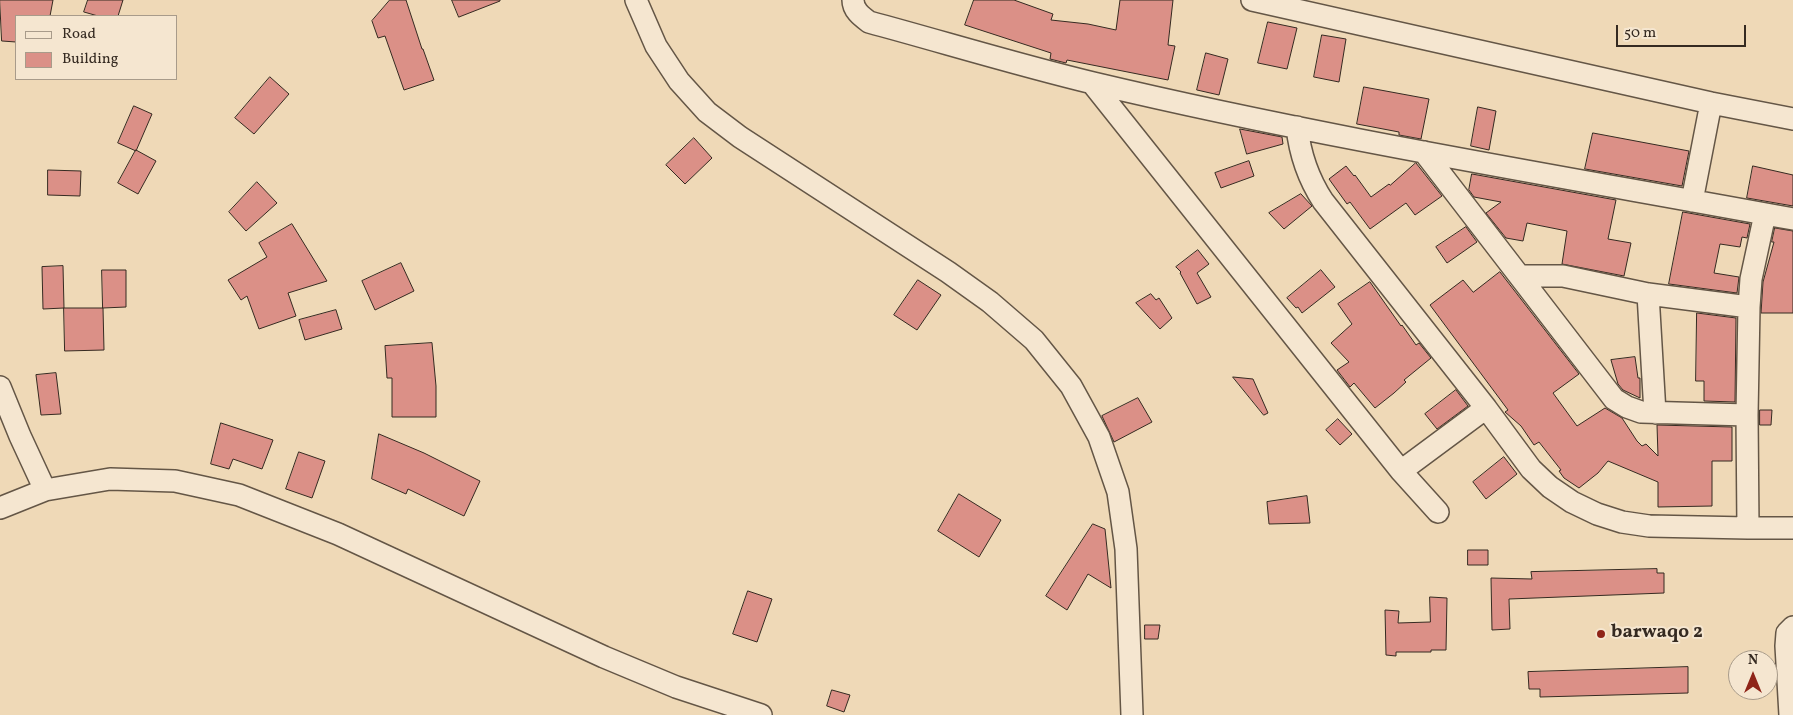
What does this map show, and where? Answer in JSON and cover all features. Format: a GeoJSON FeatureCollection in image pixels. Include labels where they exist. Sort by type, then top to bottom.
{"type":"FeatureCollection","features":[{"type":"Feature","properties":{"kind":"street"},"geometry":{"type":"LineString","coordinates":[[636,0],[656,46],[679,81],[707,112],[740,137],[948,272],[990,302],[1034,340],[1071,386],[1099,437],[1118,492],[1126,549],[1132,715]]}},
{"type":"Feature","properties":{"kind":"street"},"geometry":{"type":"LineString","coordinates":[[853,0],[859,15],[869,22],[1092,83],[1424,152],[1793,219]]}},
{"type":"Feature","properties":{"kind":"street"},"geometry":{"type":"LineString","coordinates":[[1252,0],[1711,103],[1793,119]]}},
{"type":"Feature","properties":{"kind":"street"},"geometry":{"type":"LineString","coordinates":[[1092,83],[1401,471],[1438,512]]}},
{"type":"Feature","properties":{"kind":"street"},"geometry":{"type":"LineString","coordinates":[[1692,201],[1711,103]]}},
{"type":"Feature","properties":{"kind":"street"},"geometry":{"type":"LineString","coordinates":[[1297,127],[1302,159],[1311,181],[1323,201],[1486,408],[1531,469],[1550,487],[1572,502],[1596,514],[1622,522],[1648,526],[1793,528]]}},
{"type":"Feature","properties":{"kind":"street"},"geometry":{"type":"LineString","coordinates":[[1424,152],[1614,399],[1627,407],[1641,412],[1747,416]]}},
{"type":"Feature","properties":{"kind":"street"},"geometry":{"type":"LineString","coordinates":[[1748,528],[1747,416],[1749,307],[1751,279],[1765,214]]}},
{"type":"Feature","properties":{"kind":"street"},"geometry":{"type":"LineString","coordinates":[[1520,276],[1563,276],[1648,294],[1749,307]]}},
{"type":"Feature","properties":{"kind":"street"},"geometry":{"type":"LineString","coordinates":[[1648,294],[1655,413]]}},
{"type":"Feature","properties":{"kind":"street"},"geometry":{"type":"LineString","coordinates":[[0,387],[45,490]]}},
{"type":"Feature","properties":{"kind":"street"},"geometry":{"type":"LineString","coordinates":[[1401,471],[1486,408]]}},
{"type":"Feature","properties":{"kind":"street"},"geometry":{"type":"LineString","coordinates":[[0,508],[45,490],[110,479],[175,481],[239,495],[338,534],[604,657],[676,687],[761,715]]}},
{"type":"Feature","properties":{"kind":"street"},"geometry":{"type":"LineString","coordinates":[[1790,715],[1786,646],[1787,634],[1793,627]]}},
{"type":"Feature","properties":{"kind":"building"},"geometry":{"type":"Polygon","coordinates":[[[0,0],[53,0],[50,15],[15,15],[15,42],[2,41],[0,0]]]}},
{"type":"Feature","properties":{"kind":"building"},"geometry":{"type":"Polygon","coordinates":[[[88,0],[123,0],[118,15],[94,15],[84,12],[88,0]]]}},
{"type":"Feature","properties":{"kind":"building"},"geometry":{"type":"Polygon","coordinates":[[[390,0],[406,0],[434,80],[404,90],[385,36],[378,38],[372,21],[390,0]]]}},
{"type":"Feature","properties":{"kind":"building"},"geometry":{"type":"Polygon","coordinates":[[[452,0],[500,0],[500,1],[459,17],[452,0]]]}},
{"type":"Feature","properties":{"kind":"building"},"geometry":{"type":"Polygon","coordinates":[[[974,0],[1014,0],[1053,14],[1051,20],[1088,24],[1116,30],[1120,0],[1173,0],[1168,45],[1175,46],[1168,80],[1067,60],[1066,63],[1050,59],[1051,53],[965,25],[974,0]]]}},
{"type":"Feature","properties":{"kind":"building"},"geometry":{"type":"Polygon","coordinates":[[[1268,22],[1297,28],[1287,69],[1258,63],[1268,22]]]}},
{"type":"Feature","properties":{"kind":"building"},"geometry":{"type":"Polygon","coordinates":[[[1322,35],[1346,39],[1339,82],[1314,77],[1322,35]]]}},
{"type":"Feature","properties":{"kind":"building"},"geometry":{"type":"Polygon","coordinates":[[[1206,53],[1228,59],[1219,95],[1197,90],[1206,53]]]}},
{"type":"Feature","properties":{"kind":"building"},"geometry":{"type":"Polygon","coordinates":[[[270,77],[289,94],[254,134],[235,118],[270,77]]]}},
{"type":"Feature","properties":{"kind":"building"},"geometry":{"type":"Polygon","coordinates":[[[1364,87],[1429,99],[1421,139],[1399,135],[1399,132],[1357,124],[1364,87]]]}},
{"type":"Feature","properties":{"kind":"building"},"geometry":{"type":"Polygon","coordinates":[[[134,106],[152,114],[136,151],[118,143],[134,106]]]}},
{"type":"Feature","properties":{"kind":"building"},"geometry":{"type":"Polygon","coordinates":[[[1478,107],[1496,111],[1489,150],[1471,146],[1478,107]]]}},
{"type":"Feature","properties":{"kind":"building"},"geometry":{"type":"Polygon","coordinates":[[[1240,129],[1282,137],[1283,144],[1247,154],[1240,129]]]}},
{"type":"Feature","properties":{"kind":"building"},"geometry":{"type":"Polygon","coordinates":[[[1593,133],[1689,151],[1682,186],[1585,169],[1593,133]]]}},
{"type":"Feature","properties":{"kind":"building"},"geometry":{"type":"Polygon","coordinates":[[[694,138],[712,158],[685,184],[666,165],[694,138]]]}},
{"type":"Feature","properties":{"kind":"building"},"geometry":{"type":"Polygon","coordinates":[[[136,150],[156,161],[138,194],[118,183],[136,150]]]}},
{"type":"Feature","properties":{"kind":"building"},"geometry":{"type":"Polygon","coordinates":[[[1249,161],[1254,176],[1221,188],[1215,173],[1249,161]]]}},
{"type":"Feature","properties":{"kind":"building"},"geometry":{"type":"Polygon","coordinates":[[[1416,163],[1442,196],[1415,215],[1406,203],[1370,229],[1350,202],[1347,204],[1329,179],[1346,166],[1371,197],[1390,185],[1416,163]]]}},
{"type":"Feature","properties":{"kind":"building"},"geometry":{"type":"Polygon","coordinates":[[[1753,166],[1793,175],[1793,206],[1747,198],[1753,166]]]}},
{"type":"Feature","properties":{"kind":"building"},"geometry":{"type":"Polygon","coordinates":[[[48,170],[81,171],[80,196],[48,195],[48,170]]]}},
{"type":"Feature","properties":{"kind":"building"},"geometry":{"type":"Polygon","coordinates":[[[1472,174],[1616,200],[1608,239],[1631,243],[1624,276],[1562,264],[1567,231],[1527,223],[1523,241],[1506,238],[1486,213],[1501,202],[1474,197],[1469,190],[1472,174]]]}},
{"type":"Feature","properties":{"kind":"building"},"geometry":{"type":"Polygon","coordinates":[[[257,182],[277,203],[246,231],[229,212],[257,182]]]}},
{"type":"Feature","properties":{"kind":"building"},"geometry":{"type":"Polygon","coordinates":[[[1301,194],[1312,206],[1284,229],[1269,213],[1301,194]]]}},
{"type":"Feature","properties":{"kind":"building"},"geometry":{"type":"Polygon","coordinates":[[[1683,212],[1750,224],[1747,238],[1742,237],[1740,247],[1720,244],[1714,273],[1739,277],[1737,293],[1669,284],[1683,212]]]}},
{"type":"Feature","properties":{"kind":"building"},"geometry":{"type":"Polygon","coordinates":[[[292,224],[327,281],[288,293],[296,316],[259,329],[247,296],[241,300],[228,280],[267,257],[259,243],[292,224]]]}},
{"type":"Feature","properties":{"kind":"building"},"geometry":{"type":"Polygon","coordinates":[[[1466,227],[1477,242],[1447,263],[1436,247],[1466,227]]]}},
{"type":"Feature","properties":{"kind":"building"},"geometry":{"type":"Polygon","coordinates":[[[1775,228],[1793,231],[1793,313],[1761,313],[1763,282],[1774,242],[1772,242],[1775,228]]]}},
{"type":"Feature","properties":{"kind":"building"},"geometry":{"type":"Polygon","coordinates":[[[1198,250],[1209,264],[1197,273],[1211,297],[1197,304],[1181,272],[1176,267],[1198,250]]]}},
{"type":"Feature","properties":{"kind":"building"},"geometry":{"type":"Polygon","coordinates":[[[401,263],[414,291],[375,310],[362,281],[401,263]]]}},
{"type":"Feature","properties":{"kind":"building"},"geometry":{"type":"Polygon","coordinates":[[[63,266],[64,308],[43,309],[42,267],[63,266]]]}},
{"type":"Feature","properties":{"kind":"building"},"geometry":{"type":"Polygon","coordinates":[[[102,270],[126,270],[126,307],[103,308],[102,270]]]}},
{"type":"Feature","properties":{"kind":"building"},"geometry":{"type":"Polygon","coordinates":[[[1321,270],[1335,287],[1302,313],[1287,298],[1321,270]]]}},
{"type":"Feature","properties":{"kind":"building"},"geometry":{"type":"Polygon","coordinates":[[[1500,272],[1579,374],[1553,393],[1577,426],[1605,408],[1622,418],[1637,441],[1642,446],[1646,444],[1658,456],[1657,425],[1732,427],[1732,461],[1712,461],[1712,506],[1658,507],[1658,482],[1608,461],[1598,473],[1579,488],[1564,478],[1559,471],[1561,470],[1539,442],[1534,445],[1521,426],[1505,412],[1508,410],[1430,305],[1463,280],[1473,292],[1500,272]]]}},
{"type":"Feature","properties":{"kind":"building"},"geometry":{"type":"Polygon","coordinates":[[[918,280],[941,295],[917,330],[894,315],[918,280]]]}},
{"type":"Feature","properties":{"kind":"building"},"geometry":{"type":"Polygon","coordinates":[[[1370,282],[1416,345],[1419,343],[1431,358],[1404,380],[1406,382],[1375,408],[1354,383],[1350,387],[1337,370],[1349,362],[1331,343],[1352,324],[1338,304],[1370,282]]]}},
{"type":"Feature","properties":{"kind":"building"},"geometry":{"type":"Polygon","coordinates":[[[1151,294],[1156,300],[1159,298],[1172,318],[1160,329],[1136,303],[1151,294]]]}},
{"type":"Feature","properties":{"kind":"building"},"geometry":{"type":"Polygon","coordinates":[[[64,308],[103,308],[104,350],[65,351],[64,308]]]}},
{"type":"Feature","properties":{"kind":"building"},"geometry":{"type":"Polygon","coordinates":[[[336,310],[342,329],[305,340],[299,320],[336,310]]]}},
{"type":"Feature","properties":{"kind":"building"},"geometry":{"type":"Polygon","coordinates":[[[1697,313],[1736,318],[1735,402],[1704,401],[1704,381],[1696,381],[1697,313]]]}},
{"type":"Feature","properties":{"kind":"building"},"geometry":{"type":"Polygon","coordinates":[[[432,343],[436,386],[436,417],[392,417],[392,378],[387,378],[385,346],[432,343]]]}},
{"type":"Feature","properties":{"kind":"building"},"geometry":{"type":"Polygon","coordinates":[[[1635,357],[1638,378],[1640,378],[1640,398],[1623,390],[1618,384],[1611,360],[1635,357]]]}},
{"type":"Feature","properties":{"kind":"building"},"geometry":{"type":"Polygon","coordinates":[[[56,373],[61,414],[41,415],[36,375],[56,373]]]}},
{"type":"Feature","properties":{"kind":"building"},"geometry":{"type":"Polygon","coordinates":[[[1233,377],[1253,379],[1268,413],[1264,415],[1233,377]]]}},
{"type":"Feature","properties":{"kind":"building"},"geometry":{"type":"Polygon","coordinates":[[[1456,390],[1468,406],[1437,429],[1425,414],[1456,390]]]}},
{"type":"Feature","properties":{"kind":"building"},"geometry":{"type":"Polygon","coordinates":[[[1138,398],[1152,422],[1114,442],[1102,416],[1138,398]]]}},
{"type":"Feature","properties":{"kind":"building"},"geometry":{"type":"Polygon","coordinates":[[[1760,410],[1772,410],[1771,425],[1760,425],[1760,410]]]}},
{"type":"Feature","properties":{"kind":"building"},"geometry":{"type":"Polygon","coordinates":[[[1338,419],[1352,434],[1340,445],[1326,430],[1338,419]]]}},
{"type":"Feature","properties":{"kind":"building"},"geometry":{"type":"Polygon","coordinates":[[[221,423],[273,440],[262,469],[233,459],[229,469],[211,464],[221,423]]]}},
{"type":"Feature","properties":{"kind":"building"},"geometry":{"type":"Polygon","coordinates":[[[379,434],[424,453],[480,481],[464,516],[408,489],[406,494],[372,479],[379,434]]]}},
{"type":"Feature","properties":{"kind":"building"},"geometry":{"type":"Polygon","coordinates":[[[299,452],[325,461],[312,498],[286,489],[299,452]]]}},
{"type":"Feature","properties":{"kind":"building"},"geometry":{"type":"Polygon","coordinates":[[[1504,457],[1517,474],[1486,499],[1473,482],[1504,457]]]}},
{"type":"Feature","properties":{"kind":"building"},"geometry":{"type":"Polygon","coordinates":[[[959,494],[1001,520],[979,557],[938,531],[959,494]]]}},
{"type":"Feature","properties":{"kind":"building"},"geometry":{"type":"Polygon","coordinates":[[[1307,496],[1310,523],[1269,524],[1267,502],[1307,496]]]}},
{"type":"Feature","properties":{"kind":"building"},"geometry":{"type":"Polygon","coordinates":[[[1093,524],[1105,529],[1111,588],[1088,574],[1067,610],[1046,596],[1093,524]]]}},
{"type":"Feature","properties":{"kind":"building"},"geometry":{"type":"Polygon","coordinates":[[[1468,550],[1488,550],[1488,565],[1468,565],[1468,550]]]}},
{"type":"Feature","properties":{"kind":"building"},"geometry":{"type":"Polygon","coordinates":[[[1657,569],[1657,573],[1664,573],[1664,593],[1509,599],[1510,629],[1492,630],[1491,578],[1532,579],[1531,572],[1657,569]]]}},
{"type":"Feature","properties":{"kind":"building"},"geometry":{"type":"Polygon","coordinates":[[[748,591],[772,599],[757,642],[733,634],[748,591]]]}},
{"type":"Feature","properties":{"kind":"building"},"geometry":{"type":"Polygon","coordinates":[[[1430,597],[1447,598],[1446,650],[1396,652],[1396,656],[1386,655],[1385,610],[1399,611],[1398,623],[1430,622],[1430,597]]]}},
{"type":"Feature","properties":{"kind":"building"},"geometry":{"type":"Polygon","coordinates":[[[1145,625],[1160,625],[1158,639],[1145,639],[1145,625]]]}},
{"type":"Feature","properties":{"kind":"building"},"geometry":{"type":"Polygon","coordinates":[[[1688,667],[1688,693],[1540,697],[1540,689],[1529,689],[1528,672],[1688,667]]]}},
{"type":"Feature","properties":{"kind":"building"},"geometry":{"type":"Polygon","coordinates":[[[832,690],[850,695],[844,712],[827,706],[832,690]]]}},
{"type":"Feature","properties":{"kind":"place","name":"barwaqo 2"},"geometry":{"type":"Point","coordinates":[1601,634]}}]}
